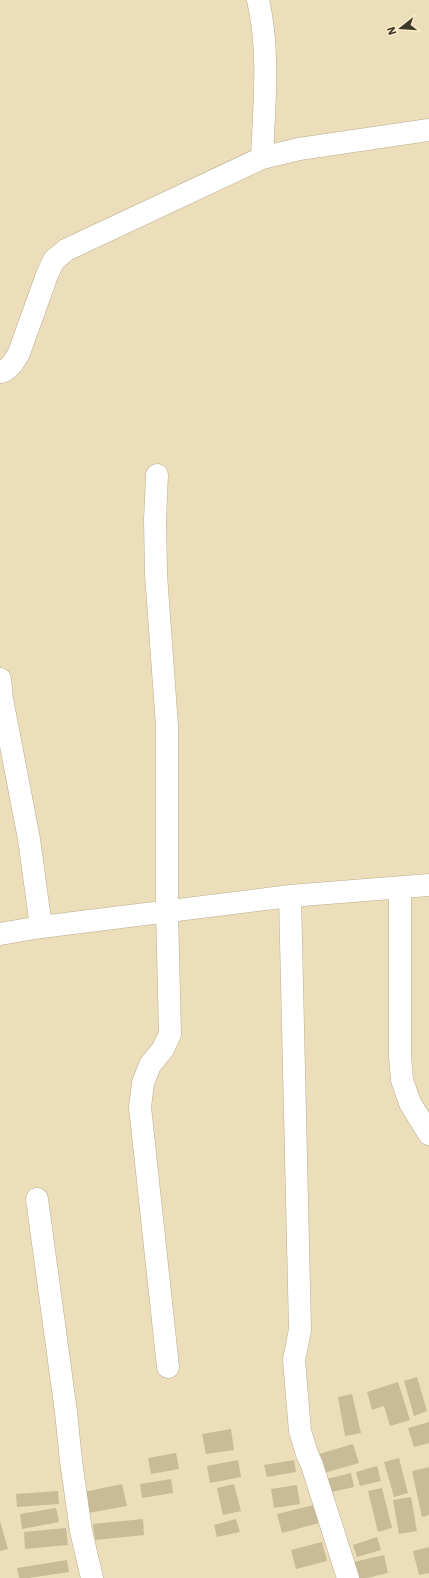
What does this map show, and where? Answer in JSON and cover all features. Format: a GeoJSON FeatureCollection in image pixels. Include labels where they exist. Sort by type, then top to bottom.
{"type":"FeatureCollection","features":[{"type":"Feature","properties":{"kind":"street"},"geometry":{"type":"LineString","coordinates":[[258,0],[264,32],[265,52],[262,158]]}},
{"type":"Feature","properties":{"kind":"street"},"geometry":{"type":"LineString","coordinates":[[0,372],[4,372],[13,363],[19,353],[47,275],[54,260],[66,250],[262,158],[299,149],[429,130]]}},
{"type":"Feature","properties":{"kind":"street"},"geometry":{"type":"LineString","coordinates":[[157,474],[155,520],[156,582],[167,726],[167,912],[170,1034],[164,1049],[150,1065],[143,1083],[140,1107],[168,1367]]}},
{"type":"Feature","properties":{"kind":"street"},"geometry":{"type":"LineString","coordinates":[[0,679],[2,699],[29,839],[41,927]]}},
{"type":"Feature","properties":{"kind":"street"},"geometry":{"type":"LineString","coordinates":[[0,934],[41,927],[290,896],[429,885]]}},
{"type":"Feature","properties":{"kind":"street"},"geometry":{"type":"LineString","coordinates":[[400,888],[400,1055],[402,1080],[410,1103],[429,1134]]}},
{"type":"Feature","properties":{"kind":"street"},"geometry":{"type":"LineString","coordinates":[[290,896],[300,1330],[294,1360],[298,1414],[303,1443],[312,1465],[348,1578]]}},
{"type":"Feature","properties":{"kind":"street"},"geometry":{"type":"LineString","coordinates":[[37,1200],[81,1531],[92,1578]]}},
{"type":"Feature","properties":{"kind":"building"},"geometry":{"type":"Polygon","coordinates":[[[417,1377],[427,1411],[414,1416],[404,1381],[417,1377]]]}},
{"type":"Feature","properties":{"kind":"building"},"geometry":{"type":"Polygon","coordinates":[[[398,1382],[410,1420],[390,1426],[384,1406],[372,1410],[367,1392],[398,1382]]]}},
{"type":"Feature","properties":{"kind":"building"},"geometry":{"type":"Polygon","coordinates":[[[352,1394],[361,1433],[345,1436],[338,1397],[352,1394]]]}},
{"type":"Feature","properties":{"kind":"building"},"geometry":{"type":"Polygon","coordinates":[[[429,1422],[429,1443],[414,1447],[408,1428],[429,1422]]]}},
{"type":"Feature","properties":{"kind":"building"},"geometry":{"type":"Polygon","coordinates":[[[231,1429],[234,1450],[206,1454],[202,1434],[231,1429]]]}},
{"type":"Feature","properties":{"kind":"building"},"geometry":{"type":"Polygon","coordinates":[[[353,1444],[359,1463],[324,1473],[319,1454],[353,1444]]]}},
{"type":"Feature","properties":{"kind":"building"},"geometry":{"type":"Polygon","coordinates":[[[176,1453],[179,1469],[151,1474],[148,1458],[176,1453]]]}},
{"type":"Feature","properties":{"kind":"building"},"geometry":{"type":"Polygon","coordinates":[[[399,1458],[408,1493],[394,1497],[384,1462],[399,1458]]]}},
{"type":"Feature","properties":{"kind":"building"},"geometry":{"type":"Polygon","coordinates":[[[238,1460],[241,1477],[210,1483],[207,1466],[238,1460]]]}},
{"type":"Feature","properties":{"kind":"building"},"geometry":{"type":"Polygon","coordinates":[[[294,1460],[296,1472],[267,1477],[264,1465],[294,1460]]]}},
{"type":"Feature","properties":{"kind":"building"},"geometry":{"type":"Polygon","coordinates":[[[377,1466],[381,1481],[360,1486],[356,1472],[377,1466]]]}},
{"type":"Feature","properties":{"kind":"building"},"geometry":{"type":"Polygon","coordinates":[[[429,1467],[429,1515],[422,1517],[412,1471],[429,1467]]]}},
{"type":"Feature","properties":{"kind":"building"},"geometry":{"type":"Polygon","coordinates":[[[351,1473],[354,1487],[327,1493],[323,1480],[351,1473]]]}},
{"type":"Feature","properties":{"kind":"building"},"geometry":{"type":"Polygon","coordinates":[[[171,1479],[173,1493],[142,1498],[140,1484],[171,1479]]]}},
{"type":"Feature","properties":{"kind":"building"},"geometry":{"type":"Polygon","coordinates":[[[122,1484],[127,1506],[88,1513],[84,1492],[122,1484]]]}},
{"type":"Feature","properties":{"kind":"building"},"geometry":{"type":"Polygon","coordinates":[[[234,1484],[241,1511],[223,1515],[217,1488],[234,1484]]]}},
{"type":"Feature","properties":{"kind":"building"},"geometry":{"type":"Polygon","coordinates":[[[297,1485],[300,1504],[274,1508],[271,1489],[297,1485]]]}},
{"type":"Feature","properties":{"kind":"building"},"geometry":{"type":"Polygon","coordinates":[[[382,1488],[392,1528],[378,1532],[368,1491],[382,1488]]]}},
{"type":"Feature","properties":{"kind":"building"},"geometry":{"type":"Polygon","coordinates":[[[58,1491],[59,1504],[17,1507],[16,1494],[58,1491]]]}},
{"type":"Feature","properties":{"kind":"building"},"geometry":{"type":"Polygon","coordinates":[[[411,1497],[417,1531],[399,1534],[393,1500],[411,1497]]]}},
{"type":"Feature","properties":{"kind":"building"},"geometry":{"type":"Polygon","coordinates":[[[314,1505],[319,1523],[282,1533],[277,1514],[314,1505]]]}},
{"type":"Feature","properties":{"kind":"building"},"geometry":{"type":"Polygon","coordinates":[[[56,1508],[59,1522],[22,1529],[20,1514],[56,1508]]]}},
{"type":"Feature","properties":{"kind":"building"},"geometry":{"type":"Polygon","coordinates":[[[143,1519],[144,1535],[95,1540],[93,1524],[143,1519]]]}},
{"type":"Feature","properties":{"kind":"building"},"geometry":{"type":"Polygon","coordinates":[[[236,1519],[240,1532],[217,1537],[214,1525],[236,1519]]]}},
{"type":"Feature","properties":{"kind":"building"},"geometry":{"type":"Polygon","coordinates":[[[0,1521],[8,1549],[0,1551],[0,1521]]]}},
{"type":"Feature","properties":{"kind":"building"},"geometry":{"type":"Polygon","coordinates":[[[66,1528],[68,1545],[25,1549],[24,1532],[66,1528]]]}},
{"type":"Feature","properties":{"kind":"building"},"geometry":{"type":"Polygon","coordinates":[[[377,1537],[381,1550],[357,1557],[353,1545],[377,1537]]]}},
{"type":"Feature","properties":{"kind":"building"},"geometry":{"type":"Polygon","coordinates":[[[322,1542],[327,1561],[296,1569],[291,1550],[322,1542]]]}},
{"type":"Feature","properties":{"kind":"building"},"geometry":{"type":"Polygon","coordinates":[[[429,1547],[429,1573],[419,1575],[413,1551],[429,1547]]]}},
{"type":"Feature","properties":{"kind":"building"},"geometry":{"type":"Polygon","coordinates":[[[384,1555],[388,1573],[367,1578],[353,1578],[349,1563],[384,1555]]]}},
{"type":"Feature","properties":{"kind":"building"},"geometry":{"type":"Polygon","coordinates":[[[67,1560],[69,1572],[19,1578],[17,1568],[67,1560]]]}}]}
